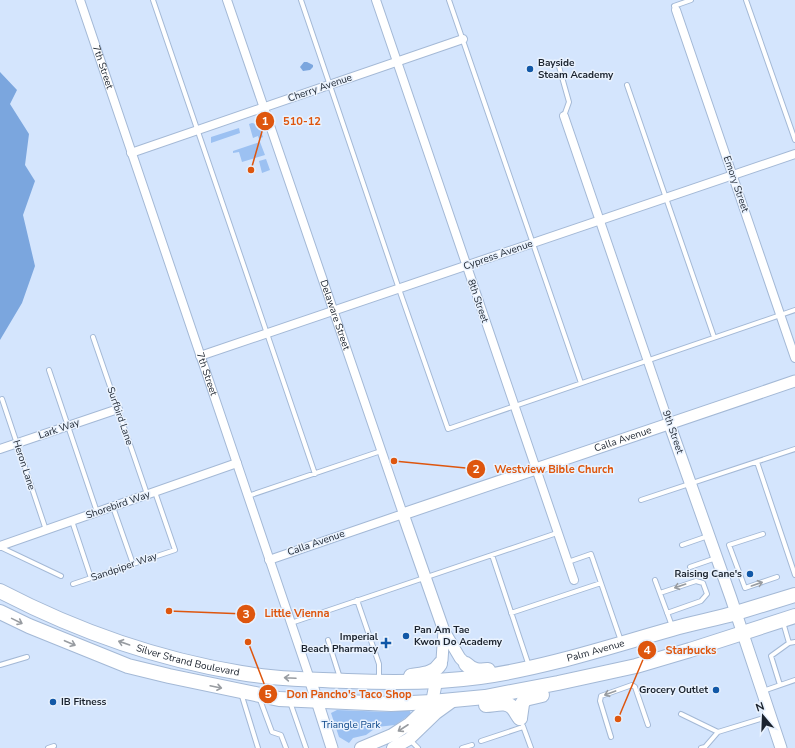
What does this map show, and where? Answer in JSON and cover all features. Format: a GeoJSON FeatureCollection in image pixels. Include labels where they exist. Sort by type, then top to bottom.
{"type":"FeatureCollection","features":[{"type":"Feature","properties":{"kind":"highway","name":"Silver Strand Boulevard"},"geometry":{"type":"LineString","coordinates":[[0,591],[78,628],[173,658],[241,673],[283,678],[383,683],[436,682]]}},
{"type":"Feature","properties":{"kind":"highway","name":"Palm Avenue"},"geometry":{"type":"LineString","coordinates":[[436,682],[515,671],[574,658],[795,595]]}},
{"type":"Feature","properties":{"kind":"highway","name":"Silver Strand Boulevard"},"geometry":{"type":"LineString","coordinates":[[0,612],[19,622],[128,666],[240,692],[289,700],[391,704],[432,702]]}},
{"type":"Feature","properties":{"kind":"highway"},"geometry":{"type":"LineString","coordinates":[[432,702],[485,697],[636,666],[789,618]]}},
{"type":"Feature","properties":{"kind":"highway"},"geometry":{"type":"LineString","coordinates":[[383,683],[398,678],[428,673],[437,669],[440,664]]}},
{"type":"Feature","properties":{"kind":"highway"},"geometry":{"type":"LineString","coordinates":[[466,664],[471,669],[477,671],[515,671]]}},
{"type":"Feature","properties":{"kind":"highway"},"geometry":{"type":"LineString","coordinates":[[522,723],[522,704],[525,699],[599,682],[636,666]]}},
{"type":"Feature","properties":{"kind":"highway"},"geometry":{"type":"LineString","coordinates":[[460,699],[475,704],[510,704],[515,709],[522,723]]}},
{"type":"Feature","properties":{"kind":"main road"},"geometry":{"type":"LineString","coordinates":[[361,748],[392,735],[410,724],[432,702],[436,682]]}},
{"type":"Feature","properties":{"kind":"main road"},"geometry":{"type":"LineString","coordinates":[[393,748],[409,739],[436,713],[460,699]]}},
{"type":"Feature","properties":{"kind":"street","name":"7th Street"},"geometry":{"type":"LineString","coordinates":[[80,0],[332,748]]}},
{"type":"Feature","properties":{"kind":"street","name":"Delaware Street"},"geometry":{"type":"LineString","coordinates":[[227,0],[444,631],[460,658],[466,664]]}},
{"type":"Feature","properties":{"kind":"street","name":"8th Street"},"geometry":{"type":"LineString","coordinates":[[376,0],[574,580]]}},
{"type":"Feature","properties":{"kind":"street","name":"Emory Street"},"geometry":{"type":"LineString","coordinates":[[676,10],[795,358]]}},
{"type":"Feature","properties":{"kind":"street","name":"Cherry Avenue"},"geometry":{"type":"LineString","coordinates":[[131,153],[463,39]]}},
{"type":"Feature","properties":{"kind":"street","name":"9th Street"},"geometry":{"type":"LineString","coordinates":[[564,116],[669,423],[717,557],[781,748]]}},
{"type":"Feature","properties":{"kind":"street","name":"Cypress Avenue"},"geometry":{"type":"LineString","coordinates":[[200,356],[795,154]]}},
{"type":"Feature","properties":{"kind":"street","name":"Calla Avenue"},"geometry":{"type":"LineString","coordinates":[[269,560],[795,381]]}},
{"type":"Feature","properties":{"kind":"street","name":"Lark Way"},"geometry":{"type":"LineString","coordinates":[[0,449],[118,409]]}},
{"type":"Feature","properties":{"kind":"street","name":"Shorebird Way"},"geometry":{"type":"LineString","coordinates":[[0,546],[237,463]]}},
{"type":"Feature","properties":{"kind":"street","name":"Delaware Street"},"geometry":{"type":"LineString","coordinates":[[440,664],[442,660],[444,631]]}},
{"type":"Feature","properties":{"kind":"lane"},"geometry":{"type":"LineString","coordinates":[[153,0],[315,474]]}},
{"type":"Feature","properties":{"kind":"lane"},"geometry":{"type":"LineString","coordinates":[[301,0],[448,429],[795,310]]}},
{"type":"Feature","properties":{"kind":"lane"},"geometry":{"type":"LineString","coordinates":[[449,0],[581,383]]}},
{"type":"Feature","properties":{"kind":"lane"},"geometry":{"type":"LineString","coordinates":[[676,10],[674,6],[691,0]]}},
{"type":"Feature","properties":{"kind":"lane"},"geometry":{"type":"LineString","coordinates":[[746,0],[795,140]]}},
{"type":"Feature","properties":{"kind":"lane"},"geometry":{"type":"LineString","coordinates":[[558,63],[569,102],[564,116]]}},
{"type":"Feature","properties":{"kind":"lane"},"geometry":{"type":"LineString","coordinates":[[627,85],[714,338]]}},
{"type":"Feature","properties":{"kind":"lane","name":"Surfbird Lane"},"geometry":{"type":"LineString","coordinates":[[93,337],[118,409],[175,550]]}},
{"type":"Feature","properties":{"kind":"lane"},"geometry":{"type":"LineString","coordinates":[[49,370],[97,512]]}},
{"type":"Feature","properties":{"kind":"lane","name":"Heron Lane"},"geometry":{"type":"LineString","coordinates":[[2,399],[46,530]]}},
{"type":"Feature","properties":{"kind":"lane"},"geometry":{"type":"LineString","coordinates":[[641,500],[795,449]]}},
{"type":"Feature","properties":{"kind":"lane"},"geometry":{"type":"LineString","coordinates":[[247,496],[381,451]]}},
{"type":"Feature","properties":{"kind":"lane"},"geometry":{"type":"LineString","coordinates":[[757,462],[795,575]]}},
{"type":"Feature","properties":{"kind":"lane"},"geometry":{"type":"LineString","coordinates":[[113,507],[133,564]]}},
{"type":"Feature","properties":{"kind":"lane"},"geometry":{"type":"LineString","coordinates":[[72,521],[91,578]]}},
{"type":"Feature","properties":{"kind":"lane"},"geometry":{"type":"LineString","coordinates":[[291,623],[557,533]]}},
{"type":"Feature","properties":{"kind":"lane"},"geometry":{"type":"LineString","coordinates":[[763,534],[729,545],[745,588],[777,577]]}},
{"type":"Feature","properties":{"kind":"lane"},"geometry":{"type":"LineString","coordinates":[[682,544],[709,536]]}},
{"type":"Feature","properties":{"kind":"lane"},"geometry":{"type":"LineString","coordinates":[[0,546],[61,576]]}},
{"type":"Feature","properties":{"kind":"lane","name":"Sandpiper Way"},"geometry":{"type":"LineString","coordinates":[[74,584],[175,550]]}},
{"type":"Feature","properties":{"kind":"lane"},"geometry":{"type":"LineString","coordinates":[[567,562],[591,554],[622,644]]}},
{"type":"Feature","properties":{"kind":"lane"},"geometry":{"type":"LineString","coordinates":[[492,555],[529,668]]}},
{"type":"Feature","properties":{"kind":"lane"},"geometry":{"type":"LineString","coordinates":[[690,567],[717,557]]}},
{"type":"Feature","properties":{"kind":"lane"},"geometry":{"type":"LineString","coordinates":[[655,580],[673,629]]}},
{"type":"Feature","properties":{"kind":"lane"},"geometry":{"type":"LineString","coordinates":[[660,593],[696,581],[703,583],[706,594],[701,601],[667,613]]}},
{"type":"Feature","properties":{"kind":"lane"},"geometry":{"type":"LineString","coordinates":[[511,613],[601,583]]}},
{"type":"Feature","properties":{"kind":"lane"},"geometry":{"type":"LineString","coordinates":[[357,600],[379,664],[383,683]]}},
{"type":"Feature","properties":{"kind":"lane"},"geometry":{"type":"LineString","coordinates":[[789,618],[789,643]]}},
{"type":"Feature","properties":{"kind":"lane"},"geometry":{"type":"LineString","coordinates":[[328,640],[341,681]]}},
{"type":"Feature","properties":{"kind":"lane"},"geometry":{"type":"LineString","coordinates":[[780,685],[771,656],[789,643],[795,642]]}},
{"type":"Feature","properties":{"kind":"lane"},"geometry":{"type":"LineString","coordinates":[[0,665],[27,657]]}},
{"type":"Feature","properties":{"kind":"lane"},"geometry":{"type":"LineString","coordinates":[[762,691],[795,680]]}},
{"type":"Feature","properties":{"kind":"lane"},"geometry":{"type":"LineString","coordinates":[[611,737],[600,701],[601,696],[632,685],[635,686],[648,725]]}},
{"type":"Feature","properties":{"kind":"lane"},"geometry":{"type":"LineString","coordinates":[[240,692],[258,748]]}},
{"type":"Feature","properties":{"kind":"lane"},"geometry":{"type":"LineString","coordinates":[[258,695],[272,732],[281,735],[286,748]]}},
{"type":"Feature","properties":{"kind":"lane"},"geometry":{"type":"LineString","coordinates":[[289,700],[305,748]]}},
{"type":"Feature","properties":{"kind":"lane"},"geometry":{"type":"LineString","coordinates":[[681,714],[718,732]]}},
{"type":"Feature","properties":{"kind":"lane"},"geometry":{"type":"LineString","coordinates":[[704,748],[718,732],[771,716]]}},
{"type":"Feature","properties":{"kind":"lane"},"geometry":{"type":"LineString","coordinates":[[481,741],[522,723],[531,748]]}},
{"type":"Feature","properties":{"kind":"lane"},"geometry":{"type":"LineString","coordinates":[[409,739],[418,748]]}},
{"type":"Feature","properties":{"kind":"lane"},"geometry":{"type":"LineString","coordinates":[[462,748],[472,745]]}},
{"type":"Feature","properties":{"kind":"lane"},"geometry":{"type":"LineString","coordinates":[[48,748],[54,746]]}},
{"type":"Feature","properties":{"kind":"green space"},"geometry":{"type":"Polygon","coordinates":[[[252,123],[258,126],[263,137],[259,139],[258,136],[253,138],[249,124],[252,123]]]}},
{"type":"Feature","properties":{"kind":"green space"},"geometry":{"type":"Polygon","coordinates":[[[239,128],[240,133],[211,143],[211,137],[239,128]]]}},
{"type":"Feature","properties":{"kind":"green space"},"geometry":{"type":"Polygon","coordinates":[[[260,142],[265,155],[242,162],[239,152],[233,153],[233,151],[260,142]]]}},
{"type":"Feature","properties":{"kind":"green space"},"geometry":{"type":"Polygon","coordinates":[[[266,159],[270,170],[262,173],[259,161],[266,159]]]}},
{"type":"Feature","properties":{"kind":"green space","name":"Triangle Park"},"geometry":{"type":"Polygon","coordinates":[[[337,710],[388,712],[408,710],[411,714],[395,725],[377,727],[366,735],[353,738],[349,743],[339,737],[331,713],[337,710]]]}},
{"type":"Feature","properties":{"kind":"shaded area"},"geometry":{"type":"Polygon","coordinates":[[[304,62],[313,65],[313,67],[310,70],[303,71],[300,67],[304,62]]]}},
{"type":"Feature","properties":{"kind":"shaded area"},"geometry":{"type":"Polygon","coordinates":[[[0,72],[17,90],[10,104],[29,134],[25,165],[35,181],[23,215],[35,266],[22,303],[0,340],[0,72]]]}},
{"type":"Feature","properties":{"kind":"place","name":"Bayside Steam Academy"},"geometry":{"type":"Point","coordinates":[530,69]}},
{"type":"Feature","properties":{"kind":"place","name":"510-12"},"geometry":{"type":"Point","coordinates":[251,170]}},
{"type":"Feature","properties":{"kind":"place","name":"Westview Bible Church"},"geometry":{"type":"Point","coordinates":[394,461]}},
{"type":"Feature","properties":{"kind":"place","name":"Raising Cane's"},"geometry":{"type":"Point","coordinates":[750,574]}},
{"type":"Feature","properties":{"kind":"place","name":"Little Vienna"},"geometry":{"type":"Point","coordinates":[169,611]}},
{"type":"Feature","properties":{"kind":"place","name":"Pan Am Tae Kwon Do Academy"},"geometry":{"type":"Point","coordinates":[406,636]}},
{"type":"Feature","properties":{"kind":"place","name":"Don Pancho's Taco Shop"},"geometry":{"type":"Point","coordinates":[248,642]}},
{"type":"Feature","properties":{"kind":"place","name":"Imperial Beach Pharmacy"},"geometry":{"type":"Point","coordinates":[386,643]}},
{"type":"Feature","properties":{"kind":"place","name":"Grocery Outlet"},"geometry":{"type":"Point","coordinates":[716,690]}},
{"type":"Feature","properties":{"kind":"place","name":"IB Fitness"},"geometry":{"type":"Point","coordinates":[53,702]}},
{"type":"Feature","properties":{"kind":"place","name":"Starbucks"},"geometry":{"type":"Point","coordinates":[618,719]}}]}
